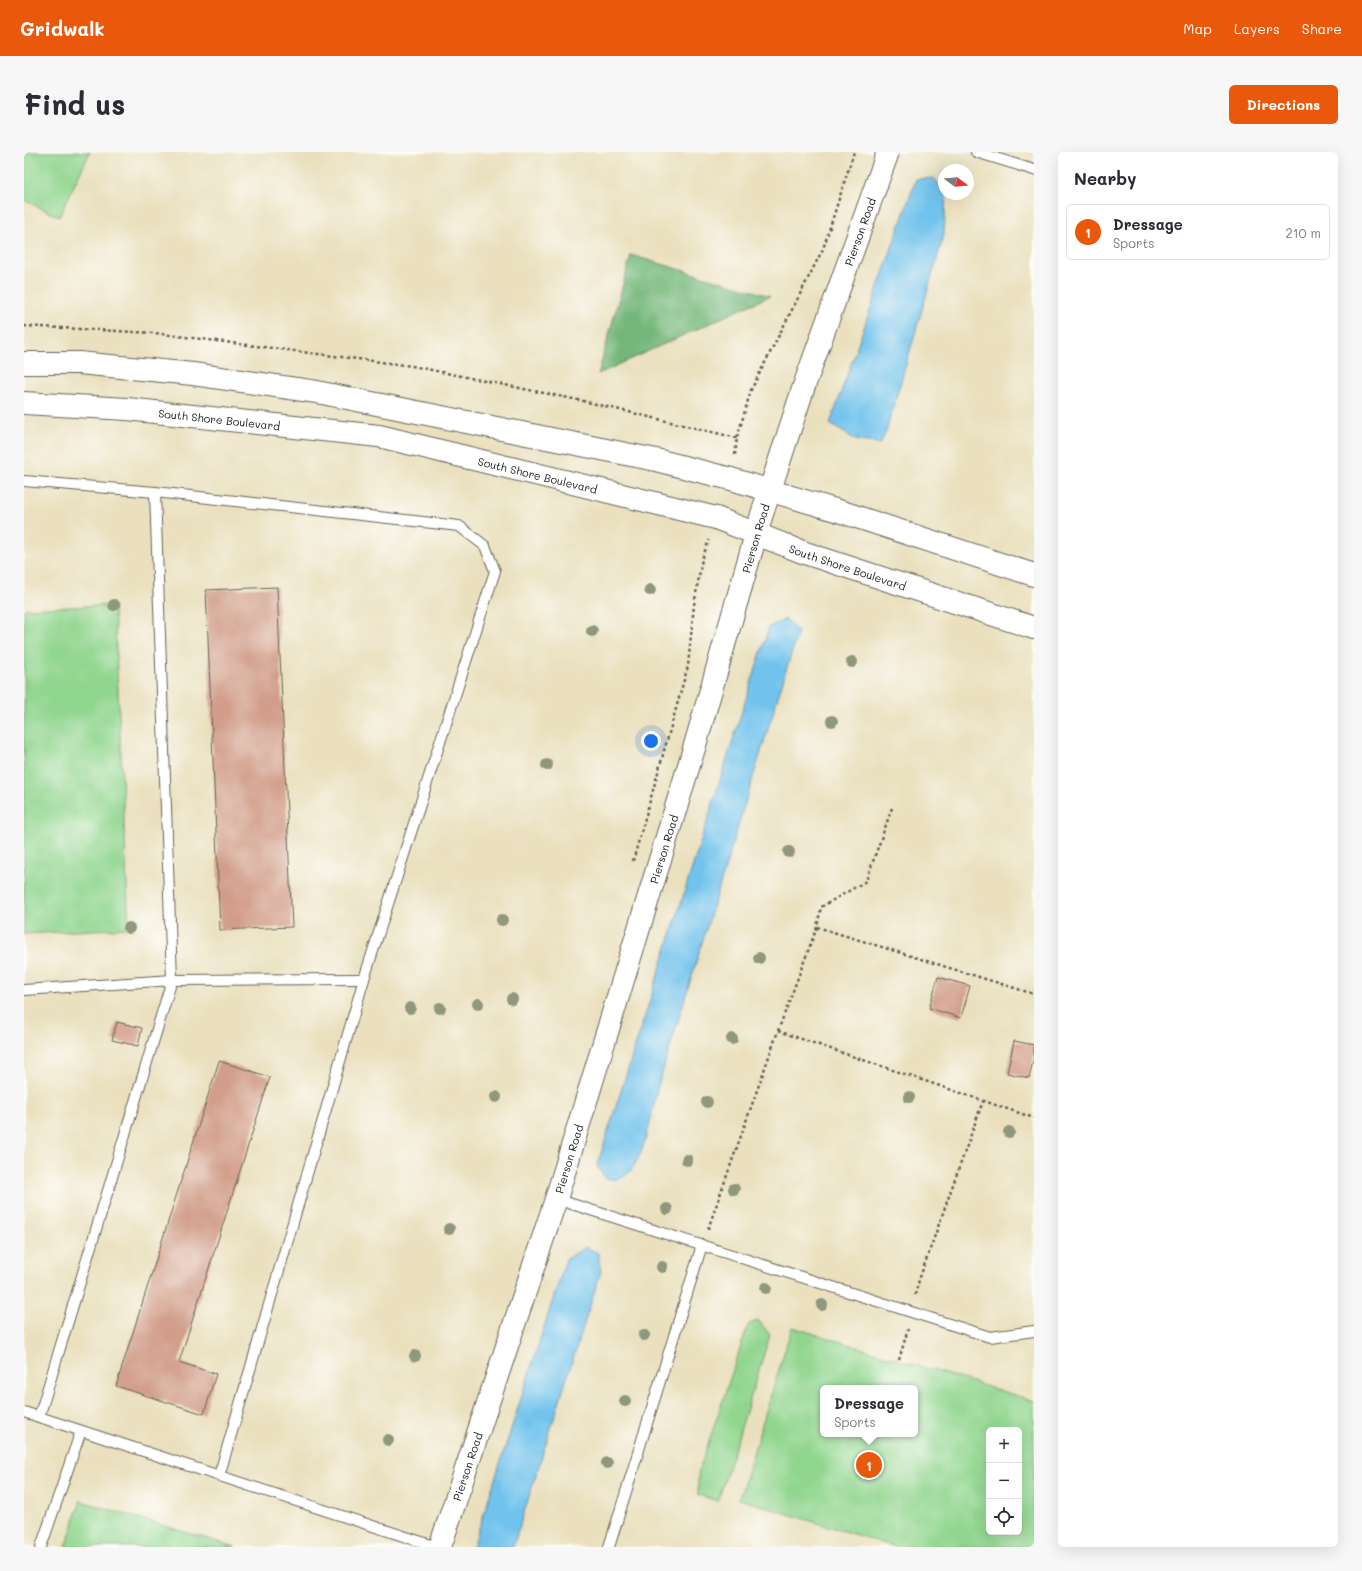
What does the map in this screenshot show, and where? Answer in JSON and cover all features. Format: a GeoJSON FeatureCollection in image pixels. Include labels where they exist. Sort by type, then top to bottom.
{"type":"FeatureCollection","features":[{"type":"Feature","properties":{"kind":"street","name":"Pierson Road"},"geometry":{"type":"LineString","coordinates":[[440,1547],[556,1199],[693,752],[769,492],[803,389],[888,152]]}},
{"type":"Feature","properties":{"kind":"street"},"geometry":{"type":"LineString","coordinates":[[24,363],[86,364],[193,374],[317,392],[656,460],[731,479],[769,492],[842,512],[1034,575]]}},
{"type":"Feature","properties":{"kind":"street","name":"South Shore Boulevard"},"geometry":{"type":"LineString","coordinates":[[24,403],[127,409],[379,436],[716,518],[805,553],[1034,628]]}},
{"type":"Feature","properties":{"kind":"lane"},"geometry":{"type":"LineString","coordinates":[[976,152],[1034,170]]}},
{"type":"Feature","properties":{"kind":"lane"},"geometry":{"type":"LineString","coordinates":[[24,481],[155,492],[459,526],[485,546],[495,572],[364,979],[218,1476]]}},
{"type":"Feature","properties":{"kind":"lane"},"geometry":{"type":"LineString","coordinates":[[40,1417],[172,980],[155,492]]}},
{"type":"Feature","properties":{"kind":"lane"},"geometry":{"type":"LineString","coordinates":[[24,990],[172,980],[364,979]]}},
{"type":"Feature","properties":{"kind":"lane"},"geometry":{"type":"LineString","coordinates":[[556,1199],[990,1337],[1034,1331]]}},
{"type":"Feature","properties":{"kind":"lane"},"geometry":{"type":"LineString","coordinates":[[609,1547],[702,1245]]}},
{"type":"Feature","properties":{"kind":"lane"},"geometry":{"type":"LineString","coordinates":[[24,1412],[436,1547]]}},
{"type":"Feature","properties":{"kind":"lane"},"geometry":{"type":"LineString","coordinates":[[42,1547],[82,1431]]}},
{"type":"Feature","properties":{"kind":"path"},"geometry":{"type":"LineString","coordinates":[[731,479],[737,438],[751,390],[822,249],[854,152]]}},
{"type":"Feature","properties":{"kind":"path"},"geometry":{"type":"LineString","coordinates":[[24,326],[154,333],[412,366],[583,401],[737,438]]}},
{"type":"Feature","properties":{"kind":"path"},"geometry":{"type":"LineString","coordinates":[[632,864],[688,666],[694,605],[701,566],[716,518]]}},
{"type":"Feature","properties":{"kind":"path"},"geometry":{"type":"LineString","coordinates":[[702,1245],[778,1031],[817,927],[821,907],[866,881],[892,808]]}},
{"type":"Feature","properties":{"kind":"path"},"geometry":{"type":"LineString","coordinates":[[817,927],[1034,994]]}},
{"type":"Feature","properties":{"kind":"path"},"geometry":{"type":"LineString","coordinates":[[778,1031],[1034,1118]]}},
{"type":"Feature","properties":{"kind":"path"},"geometry":{"type":"LineString","coordinates":[[899,1360],[919,1280],[983,1101]]}},
{"type":"Feature","properties":{"kind":"green space"},"geometry":{"type":"Polygon","coordinates":[[[24,152],[90,152],[59,217],[24,200],[24,152]]]}},
{"type":"Feature","properties":{"kind":"green space"},"geometry":{"type":"Polygon","coordinates":[[[631,255],[770,296],[598,374],[631,255]]]}},
{"type":"Feature","properties":{"kind":"green space"},"geometry":{"type":"Polygon","coordinates":[[[114,605],[129,928],[24,934],[24,609],[114,605]]]}},
{"type":"Feature","properties":{"kind":"green space"},"geometry":{"type":"Polygon","coordinates":[[[758,1320],[770,1335],[718,1501],[698,1495],[698,1474],[748,1325],[758,1320]]]}},
{"type":"Feature","properties":{"kind":"green space"},"geometry":{"type":"Polygon","coordinates":[[[792,1327],[1034,1401],[1034,1547],[896,1547],[739,1499],[792,1327]]]}},
{"type":"Feature","properties":{"kind":"green space"},"geometry":{"type":"Polygon","coordinates":[[[81,1501],[235,1547],[66,1547],[81,1501]]]}},
{"type":"Feature","properties":{"kind":"water"},"geometry":{"type":"Polygon","coordinates":[[[934,178],[938,183],[938,200],[946,200],[944,235],[886,432],[880,444],[856,440],[830,424],[916,179],[934,178]]]}},
{"type":"Feature","properties":{"kind":"water"},"geometry":{"type":"Polygon","coordinates":[[[786,619],[798,632],[657,1089],[645,1140],[634,1166],[627,1175],[618,1179],[606,1179],[597,1166],[769,627],[786,619]]]}},
{"type":"Feature","properties":{"kind":"water"},"geometry":{"type":"Polygon","coordinates":[[[586,1247],[598,1253],[601,1271],[513,1547],[473,1547],[566,1259],[586,1247]]]}},
{"type":"Feature","properties":{"kind":"building"},"geometry":{"type":"Polygon","coordinates":[[[277,587],[292,927],[220,930],[206,590],[277,587]]]}},
{"type":"Feature","properties":{"kind":"building"},"geometry":{"type":"Polygon","coordinates":[[[938,977],[970,986],[961,1018],[929,1008],[938,977]]]}},
{"type":"Feature","properties":{"kind":"building"},"geometry":{"type":"Polygon","coordinates":[[[117,1022],[142,1028],[138,1046],[112,1040],[117,1022]]]}},
{"type":"Feature","properties":{"kind":"building"},"geometry":{"type":"Polygon","coordinates":[[[1014,1041],[1034,1045],[1034,1057],[1029,1078],[1007,1073],[1014,1041]]]}},
{"type":"Feature","properties":{"kind":"building"},"geometry":{"type":"Polygon","coordinates":[[[219,1061],[270,1077],[179,1362],[216,1374],[204,1414],[116,1386],[219,1061]]]}},
{"type":"Feature","properties":{"kind":"place","name":"Dressage"},"geometry":{"type":"Point","coordinates":[869,1465]}}]}
